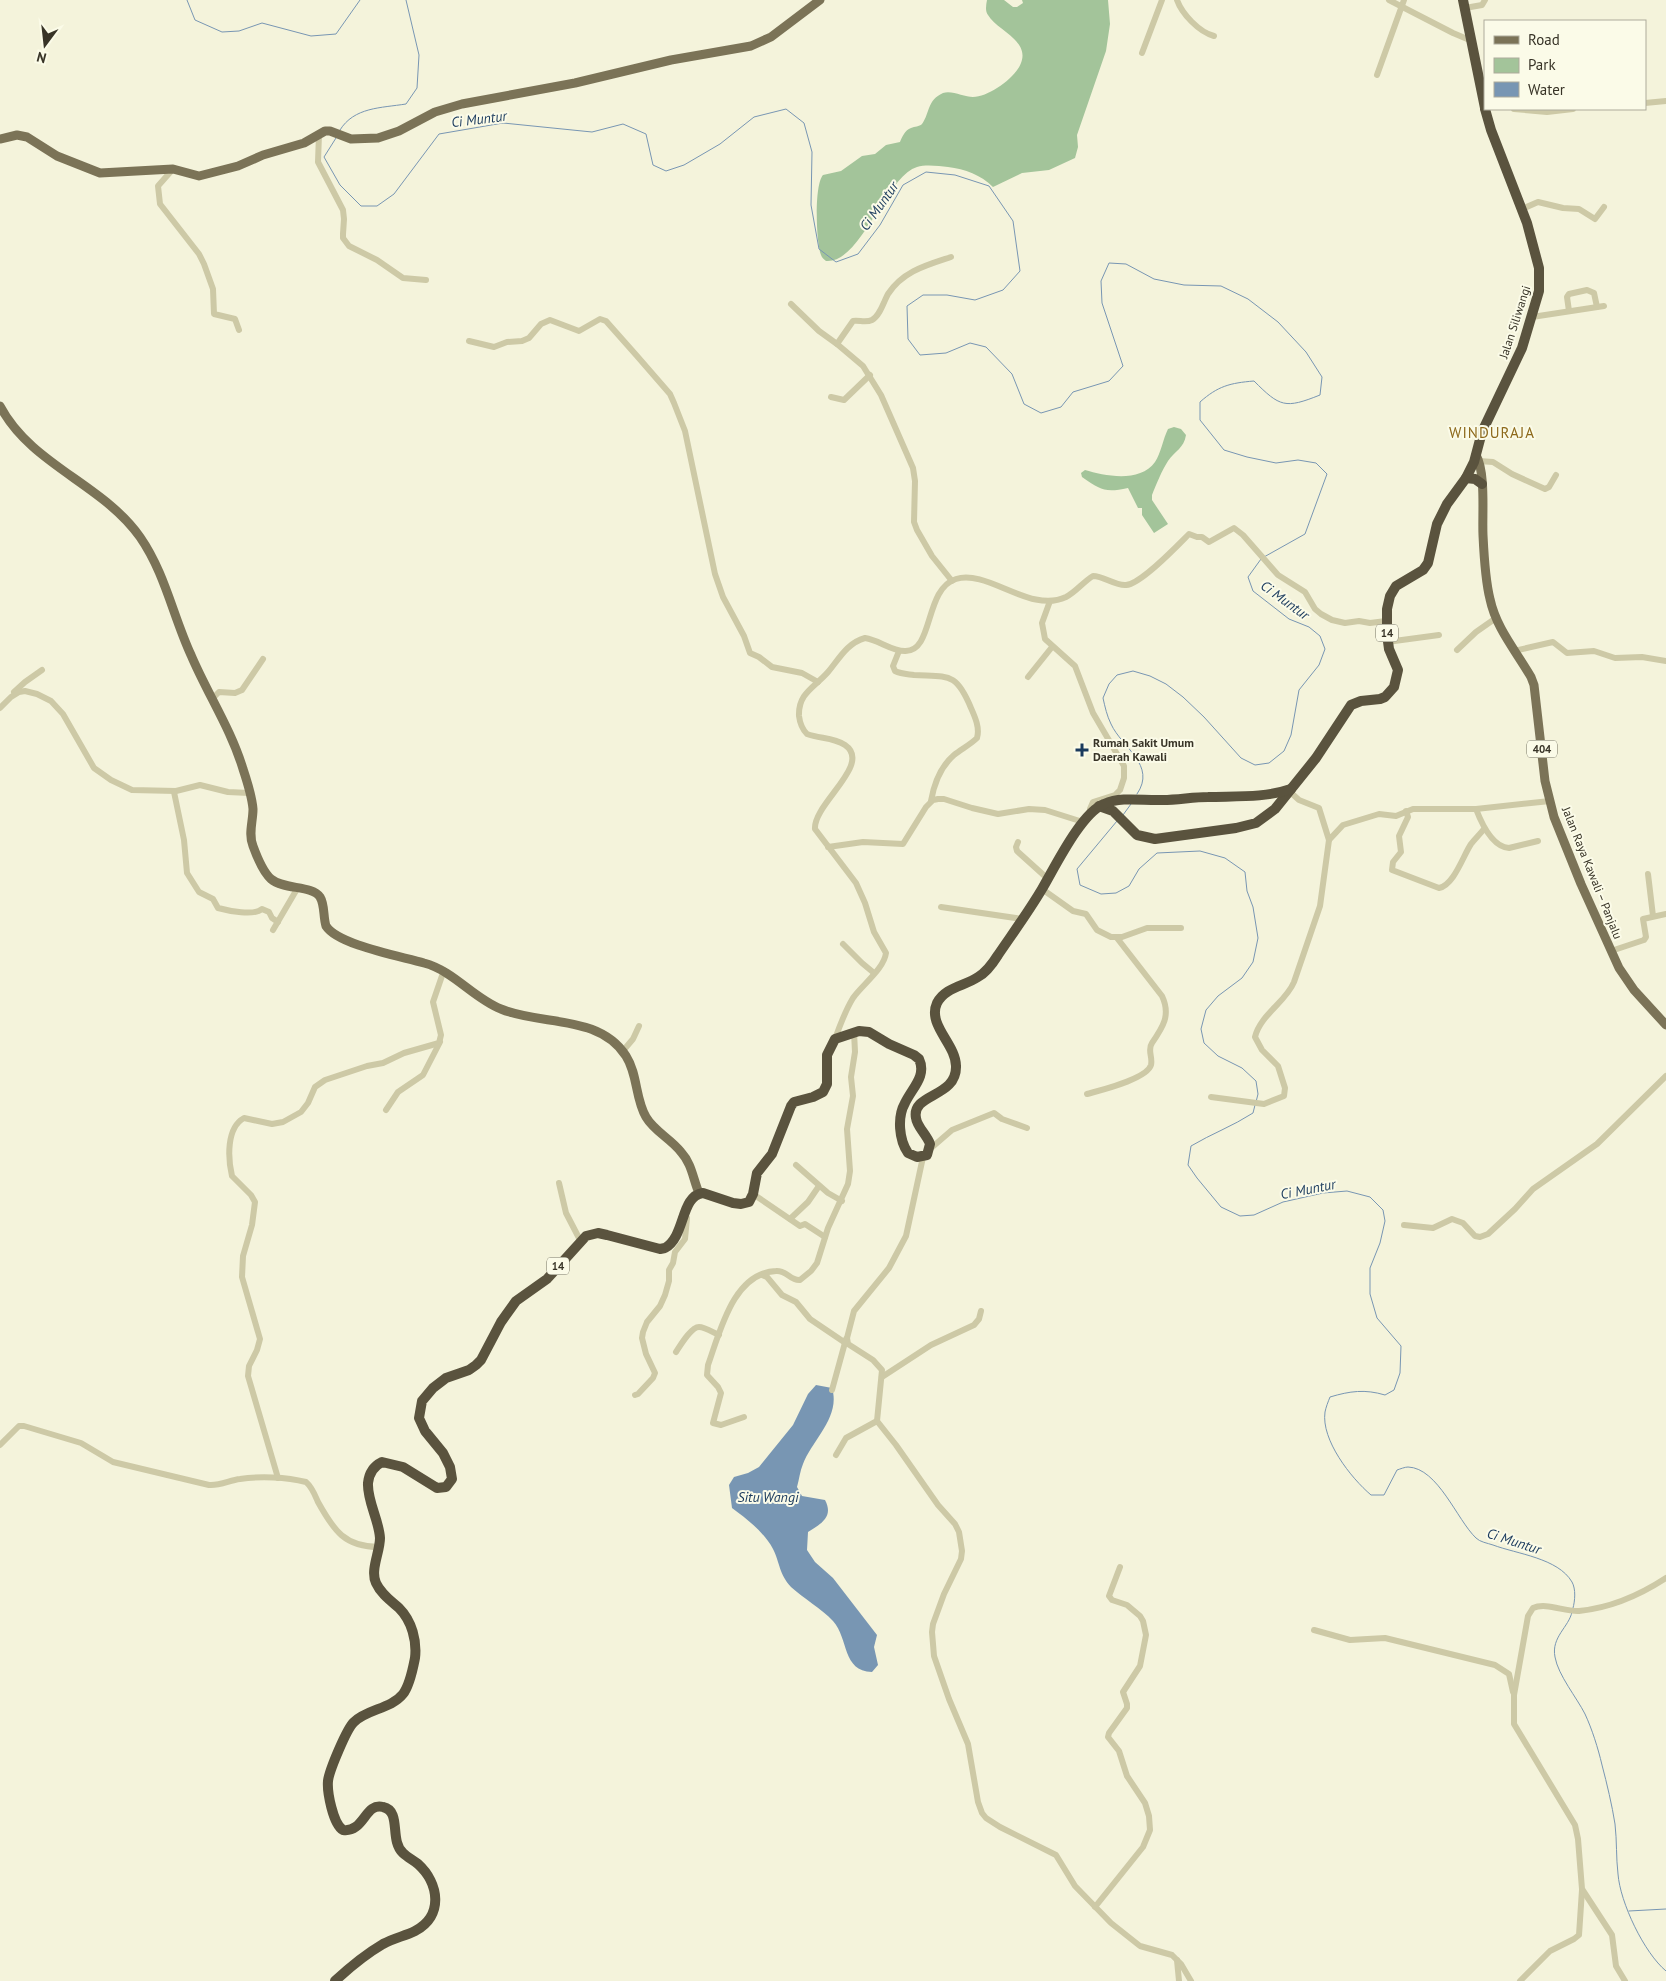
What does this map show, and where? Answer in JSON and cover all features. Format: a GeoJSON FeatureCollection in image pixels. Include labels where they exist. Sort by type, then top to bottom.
{"type":"FeatureCollection","features":[{"type":"Feature","properties":{"kind":"highway","name":"Jalan Siliwangi"},"geometry":{"type":"LineString","coordinates":[[1464,4],[1484,101]]}},
{"type":"Feature","properties":{"kind":"highway","name":"Jalan Siliwangi"},"geometry":{"type":"LineString","coordinates":[[1477,458],[1482,432],[1514,366],[1532,317],[1539,291],[1540,275],[1522,209],[1491,130],[1486,110]]}},
{"type":"Feature","properties":{"kind":"highway","name":"14"},"geometry":{"type":"LineString","coordinates":[[1095,810],[1117,814],[1134,833],[1155,839],[1236,828],[1256,823],[1275,809],[1316,758],[1351,705],[1361,701],[1380,699],[1385,697],[1394,688],[1398,670],[1387,642],[1386,621],[1388,603],[1396,586],[1418,574],[1426,567],[1437,524],[1447,504],[1466,478],[1477,458]]}},
{"type":"Feature","properties":{"kind":"highway"},"geometry":{"type":"LineString","coordinates":[[1466,478],[1475,479],[1482,484]]}},
{"type":"Feature","properties":{"kind":"highway"},"geometry":{"type":"LineString","coordinates":[[580,1240],[586,1236],[598,1233],[660,1249],[665,1248],[677,1237],[688,1204],[699,1193],[728,1202],[741,1204],[749,1202],[754,1194],[757,1173],[772,1154],[791,1106],[794,1102],[819,1095],[826,1088],[828,1076],[827,1055],[835,1039],[854,1032],[869,1032],[919,1059],[921,1072],[918,1082],[902,1109],[901,1131],[902,1141],[908,1153],[917,1158],[926,1154],[929,1141],[916,1120],[916,1110],[922,1102],[942,1092],[956,1073],[952,1051],[935,1015],[937,1003],[947,992],[973,981],[986,971],[1042,889],[1083,822],[1095,810],[1121,799],[1162,800],[1267,795],[1290,790]]}},
{"type":"Feature","properties":{"kind":"highway","name":"14"},"geometry":{"type":"LineString","coordinates":[[335,1981],[347,1968],[384,1944],[422,1927],[433,1915],[437,1902],[434,1887],[428,1875],[418,1864],[404,1854],[396,1844],[395,1820],[389,1810],[382,1806],[373,1808],[356,1828],[343,1830],[336,1823],[328,1790],[329,1776],[349,1727],[356,1719],[392,1702],[404,1693],[414,1660],[415,1641],[406,1618],[402,1611],[375,1582],[374,1572],[379,1547],[378,1527],[368,1481],[373,1469],[382,1462],[403,1467],[438,1488],[446,1487],[450,1483],[452,1473],[450,1467],[442,1452],[420,1424],[419,1412],[422,1401],[438,1382],[469,1370],[481,1360],[510,1307],[522,1295],[547,1279],[580,1240]]}},
{"type":"Feature","properties":{"kind":"main road"},"geometry":{"type":"LineString","coordinates":[[0,139],[17,135],[27,137],[57,156],[100,173],[173,169],[197,176],[210,174],[304,143],[319,134],[330,131],[351,139],[378,138],[399,131],[435,112],[462,104],[575,83],[671,60],[751,46],[771,37],[820,0]]}},
{"type":"Feature","properties":{"kind":"main road"},"geometry":{"type":"LineString","coordinates":[[0,406],[16,431],[38,452],[116,511],[139,536],[158,567],[180,629],[242,766],[250,793],[253,812],[251,841],[265,871],[274,881],[297,889],[313,891],[320,896],[323,903],[326,926],[339,938],[444,970],[491,1004],[501,1009],[518,1015],[567,1022],[588,1028],[608,1039],[622,1052],[632,1070],[639,1100],[646,1117],[683,1154],[689,1163],[699,1193]]}},
{"type":"Feature","properties":{"kind":"main road","name":"Jalan Raya Kawali – Panjalu"},"geometry":{"type":"LineString","coordinates":[[1477,458],[1482,484],[1489,598],[1496,618],[1514,652],[1531,676],[1534,685],[1545,781],[1554,817],[1618,968],[1634,990],[1666,1025]]}},
{"type":"Feature","properties":{"kind":"street"},"geometry":{"type":"LineString","coordinates":[[1142,53],[1162,0]]}},
{"type":"Feature","properties":{"kind":"street"},"geometry":{"type":"LineString","coordinates":[[1177,0],[1187,16],[1206,33],[1214,36]]}},
{"type":"Feature","properties":{"kind":"street"},"geometry":{"type":"LineString","coordinates":[[1389,0],[1403,3],[1453,33],[1472,41]]}},
{"type":"Feature","properties":{"kind":"street"},"geometry":{"type":"LineString","coordinates":[[1464,4],[1482,5],[1485,0]]}},
{"type":"Feature","properties":{"kind":"street"},"geometry":{"type":"LineString","coordinates":[[1377,76],[1403,3]]}},
{"type":"Feature","properties":{"kind":"street"},"geometry":{"type":"LineString","coordinates":[[1646,102],[1666,101]]}},
{"type":"Feature","properties":{"kind":"street"},"geometry":{"type":"LineString","coordinates":[[1525,110],[1547,112],[1564,110]]}},
{"type":"Feature","properties":{"kind":"street"},"geometry":{"type":"LineString","coordinates":[[319,134],[318,162],[343,210],[342,234],[345,242],[356,251],[377,260],[403,278],[426,280]]}},
{"type":"Feature","properties":{"kind":"street"},"geometry":{"type":"LineString","coordinates":[[173,169],[158,186],[160,204],[199,254],[204,264],[213,289],[214,314],[235,319],[239,330]]}},
{"type":"Feature","properties":{"kind":"street"},"geometry":{"type":"LineString","coordinates":[[1522,209],[1538,202],[1579,209],[1595,219],[1604,207]]}},
{"type":"Feature","properties":{"kind":"street"},"geometry":{"type":"LineString","coordinates":[[837,344],[853,321],[867,322],[875,318],[891,290],[910,272],[918,267],[951,257]]}},
{"type":"Feature","properties":{"kind":"street"},"geometry":{"type":"LineString","coordinates":[[1532,317],[1601,307],[1593,292],[1587,290],[1568,294],[1569,311]]}},
{"type":"Feature","properties":{"kind":"street"},"geometry":{"type":"LineString","coordinates":[[792,304],[819,331],[856,360],[870,375],[881,394],[910,458],[916,481],[914,517],[917,530],[932,556],[952,581]]}},
{"type":"Feature","properties":{"kind":"street"},"geometry":{"type":"LineString","coordinates":[[469,341],[494,347],[507,342],[522,341],[529,338],[542,324],[550,320],[579,331],[600,320],[606,321],[653,377],[670,394],[674,403],[685,431],[715,574],[723,597],[744,636],[750,653],[761,658],[772,668],[802,673],[818,682]]}},
{"type":"Feature","properties":{"kind":"street"},"geometry":{"type":"LineString","coordinates":[[831,397],[844,400],[870,375]]}},
{"type":"Feature","properties":{"kind":"street"},"geometry":{"type":"LineString","coordinates":[[1477,458],[1493,462],[1512,474],[1544,489],[1549,487],[1556,474]]}},
{"type":"Feature","properties":{"kind":"street"},"geometry":{"type":"LineString","coordinates":[[835,1039],[847,1008],[861,988],[882,965],[886,953],[874,932],[865,903],[856,883],[816,829],[816,820],[833,792],[850,770],[851,751],[843,744],[831,738],[807,734],[801,725],[801,700],[808,689],[818,682],[847,648],[860,640],[871,639],[899,651],[910,651],[920,645],[936,600],[943,588],[952,581],[972,578],[1012,593],[1050,601],[1067,597],[1093,576],[1098,576],[1121,585],[1130,585],[1159,564],[1190,534],[1197,538],[1202,537],[1208,542],[1231,529],[1237,529],[1280,577],[1305,592],[1315,609],[1325,616],[1345,623],[1386,621]]}},
{"type":"Feature","properties":{"kind":"street"},"geometry":{"type":"LineString","coordinates":[[1050,601],[1043,616],[1042,630],[1045,639],[1075,666],[1097,720],[1124,766],[1124,778],[1120,790],[1116,795],[1093,802],[1090,809],[1095,810]]}},
{"type":"Feature","properties":{"kind":"street"},"geometry":{"type":"LineString","coordinates":[[1457,650],[1476,632],[1496,618]]}},
{"type":"Feature","properties":{"kind":"street"},"geometry":{"type":"LineString","coordinates":[[1387,642],[1439,635]]}},
{"type":"Feature","properties":{"kind":"street"},"geometry":{"type":"LineString","coordinates":[[1514,652],[1553,642],[1566,653],[1594,651],[1615,658],[1642,657],[1666,661]]}},
{"type":"Feature","properties":{"kind":"street"},"geometry":{"type":"LineString","coordinates":[[1028,677],[1052,647]]}},
{"type":"Feature","properties":{"kind":"street"},"geometry":{"type":"LineString","coordinates":[[899,651],[893,670],[904,674],[946,677],[957,682],[964,691],[978,725],[977,738],[950,759],[940,772],[933,789],[931,802]]}},
{"type":"Feature","properties":{"kind":"street"},"geometry":{"type":"LineString","coordinates":[[212,699],[219,692],[235,693],[242,690],[263,659]]}},
{"type":"Feature","properties":{"kind":"street"},"geometry":{"type":"LineString","coordinates":[[0,708],[20,686],[42,670]]}},
{"type":"Feature","properties":{"kind":"street"},"geometry":{"type":"LineString","coordinates":[[10,697],[25,691],[38,694],[51,702],[62,714],[94,768],[110,780],[132,790],[174,792],[200,786],[228,792],[250,793]]}},
{"type":"Feature","properties":{"kind":"street"},"geometry":{"type":"LineString","coordinates":[[1211,1097],[1268,1104],[1282,1098],[1286,1091],[1277,1065],[1256,1041],[1256,1033],[1289,992],[1294,982],[1321,902],[1329,840],[1319,808],[1300,800],[1290,790]]}},
{"type":"Feature","properties":{"kind":"street"},"geometry":{"type":"LineString","coordinates":[[174,792],[184,840],[186,870],[197,889],[203,895],[213,899],[218,908],[236,912],[256,912],[262,909],[269,912],[272,918],[278,922]]}},
{"type":"Feature","properties":{"kind":"street"},"geometry":{"type":"LineString","coordinates":[[828,847],[863,842],[903,844],[926,807],[931,802],[944,798],[972,808],[998,814],[1029,809],[1044,810],[1083,822]]}},
{"type":"Feature","properties":{"kind":"street"},"geometry":{"type":"LineString","coordinates":[[1329,840],[1343,825],[1379,814],[1396,816],[1413,808],[1476,809],[1550,801]]}},
{"type":"Feature","properties":{"kind":"street"},"geometry":{"type":"LineString","coordinates":[[1476,809],[1484,829],[1505,848],[1538,841]]}},
{"type":"Feature","properties":{"kind":"street"},"geometry":{"type":"LineString","coordinates":[[1406,811],[1408,817],[1399,840],[1401,852],[1393,862],[1392,870],[1439,888],[1444,887],[1451,879],[1472,842],[1484,829]]}},
{"type":"Feature","properties":{"kind":"street"},"geometry":{"type":"LineString","coordinates":[[1018,842],[1017,851],[1048,879]]}},
{"type":"Feature","properties":{"kind":"street"},"geometry":{"type":"LineString","coordinates":[[1648,874],[1653,916]]}},
{"type":"Feature","properties":{"kind":"street"},"geometry":{"type":"LineString","coordinates":[[273,930],[297,889]]}},
{"type":"Feature","properties":{"kind":"street"},"geometry":{"type":"LineString","coordinates":[[1042,889],[1073,911],[1088,916],[1093,925],[1104,934],[1117,938],[1162,996],[1166,1004],[1165,1022],[1150,1047],[1150,1068],[1132,1080],[1087,1094]]}},
{"type":"Feature","properties":{"kind":"street"},"geometry":{"type":"LineString","coordinates":[[941,907],[1022,919]]}},
{"type":"Feature","properties":{"kind":"street"},"geometry":{"type":"LineString","coordinates":[[1610,952],[1644,940],[1646,937],[1642,920],[1666,914]]}},
{"type":"Feature","properties":{"kind":"street"},"geometry":{"type":"LineString","coordinates":[[1117,938],[1147,928],[1181,928]]}},
{"type":"Feature","properties":{"kind":"street"},"geometry":{"type":"LineString","coordinates":[[844,944],[860,962],[874,973]]}},
{"type":"Feature","properties":{"kind":"street"},"geometry":{"type":"LineString","coordinates":[[386,1110],[398,1092],[423,1074],[440,1041],[440,1028],[433,1002],[444,970]]}},
{"type":"Feature","properties":{"kind":"street"},"geometry":{"type":"LineString","coordinates":[[622,1052],[633,1039],[639,1026]]}},
{"type":"Feature","properties":{"kind":"street"},"geometry":{"type":"LineString","coordinates":[[744,1417],[721,1425],[713,1423],[721,1393],[709,1378],[707,1370],[735,1297],[747,1285],[762,1275],[778,1270],[785,1272],[793,1280],[800,1280],[817,1263],[825,1237],[842,1201],[849,1178],[846,1129],[853,1096],[851,1077],[855,1052],[854,1032]]}},
{"type":"Feature","properties":{"kind":"street"},"geometry":{"type":"LineString","coordinates":[[278,1478],[248,1376],[260,1339],[242,1277],[243,1256],[252,1225],[255,1202],[251,1195],[234,1180],[231,1174],[230,1143],[233,1132],[244,1118],[272,1124],[283,1122],[301,1112],[316,1087],[325,1080],[367,1066],[383,1064],[404,1053],[440,1041]]}},
{"type":"Feature","properties":{"kind":"street"},"geometry":{"type":"LineString","coordinates":[[1404,1225],[1436,1228],[1452,1220],[1463,1223],[1475,1236],[1480,1237],[1488,1234],[1533,1189],[1601,1140],[1666,1076]]}},
{"type":"Feature","properties":{"kind":"street"},"geometry":{"type":"LineString","coordinates":[[832,1390],[854,1311],[889,1268],[906,1236],[926,1154],[952,1130],[994,1113],[1004,1120],[1027,1128]]}},
{"type":"Feature","properties":{"kind":"street"},"geometry":{"type":"LineString","coordinates":[[796,1165],[831,1196],[842,1201]]}},
{"type":"Feature","properties":{"kind":"street"},"geometry":{"type":"LineString","coordinates":[[559,1183],[566,1213],[580,1240]]}},
{"type":"Feature","properties":{"kind":"street"},"geometry":{"type":"LineString","coordinates":[[790,1220],[808,1202],[819,1186]]}},
{"type":"Feature","properties":{"kind":"street"},"geometry":{"type":"LineString","coordinates":[[754,1194],[790,1220],[800,1226],[805,1224],[825,1237]]}},
{"type":"Feature","properties":{"kind":"street"},"geometry":{"type":"LineString","coordinates":[[634,1395],[638,1394],[654,1376],[654,1371],[647,1358],[642,1336],[647,1322],[660,1306],[665,1295],[669,1270],[676,1251],[685,1239],[688,1215],[697,1200],[712,1196]]}},
{"type":"Feature","properties":{"kind":"street"},"geometry":{"type":"LineString","coordinates":[[762,1275],[767,1277],[782,1295],[796,1302],[810,1319],[845,1340],[879,1366],[882,1377],[876,1411],[877,1421],[938,1505],[955,1524],[959,1532],[962,1551],[961,1559],[944,1594],[932,1632],[934,1656],[949,1699],[968,1744],[979,1807],[986,1818],[993,1823],[1056,1855],[1075,1886],[1111,1923],[1140,1946],[1167,1952],[1177,1958],[1191,1981]]}},
{"type":"Feature","properties":{"kind":"street"},"geometry":{"type":"LineString","coordinates":[[882,1377],[931,1346],[974,1325],[979,1319],[981,1311]]}},
{"type":"Feature","properties":{"kind":"street"},"geometry":{"type":"LineString","coordinates":[[676,1352],[681,1343],[696,1328],[700,1327],[719,1335]]}},
{"type":"Feature","properties":{"kind":"street"},"geometry":{"type":"LineString","coordinates":[[836,1454],[846,1438],[877,1421]]}},
{"type":"Feature","properties":{"kind":"street"},"geometry":{"type":"LineString","coordinates":[[0,1445],[19,1426],[24,1426],[81,1443],[113,1462],[209,1485],[218,1485],[239,1479],[278,1478],[306,1482],[327,1518],[345,1539],[360,1546],[379,1547]]}},
{"type":"Feature","properties":{"kind":"street"},"geometry":{"type":"LineString","coordinates":[[1095,1907],[1143,1847],[1150,1830],[1149,1816],[1145,1803],[1127,1776],[1122,1756],[1108,1735],[1127,1708],[1123,1692],[1140,1666],[1146,1638],[1144,1621],[1140,1616],[1127,1605],[1112,1600],[1109,1596],[1120,1567]]}},
{"type":"Feature","properties":{"kind":"street"},"geometry":{"type":"LineString","coordinates":[[1520,1981],[1550,1951],[1579,1935],[1582,1889],[1578,1839],[1575,1826],[1514,1724],[1514,1695],[1530,1612],[1536,1606],[1579,1611],[1612,1604],[1666,1578]]}},
{"type":"Feature","properties":{"kind":"street"},"geometry":{"type":"LineString","coordinates":[[1314,1630],[1350,1640],[1385,1638],[1495,1665],[1509,1674],[1514,1695]]}},
{"type":"Feature","properties":{"kind":"street"},"geometry":{"type":"LineString","coordinates":[[1582,1889],[1612,1935],[1616,1966],[1625,1981]]}},
{"type":"Feature","properties":{"kind":"street"},"geometry":{"type":"LineString","coordinates":[[1177,1958],[1179,1981]]}},
{"type":"Feature","properties":{"kind":"green space"},"geometry":{"type":"Polygon","coordinates":[[[987,0],[1004,0],[1013,7],[1017,7],[1023,3],[1022,0],[1108,0],[1110,24],[1106,51],[1077,135],[1078,147],[1075,158],[1049,170],[1022,173],[993,187],[978,176],[961,169],[932,165],[917,167],[906,174],[895,186],[851,249],[839,258],[826,261],[822,258],[819,248],[817,227],[818,190],[823,175],[841,171],[862,156],[875,154],[886,145],[900,142],[907,130],[922,124],[931,103],[943,93],[950,92],[969,97],[987,94],[1008,80],[1018,68],[1021,63],[1021,48],[988,15],[986,10],[987,0]]]}},
{"type":"Feature","properties":{"kind":"green space"},"geometry":{"type":"Polygon","coordinates":[[[1174,427],[1181,429],[1186,435],[1181,446],[1166,465],[1152,495],[1152,500],[1168,524],[1154,533],[1142,515],[1142,508],[1138,508],[1128,488],[1104,489],[1082,477],[1081,473],[1085,470],[1112,476],[1122,476],[1141,473],[1149,469],[1155,462],[1168,429],[1174,427]]]}},
{"type":"Feature","properties":{"kind":"water","name":"Situ Wangi"},"geometry":{"type":"Polygon","coordinates":[[[816,1385],[832,1388],[833,1409],[824,1428],[807,1455],[797,1487],[802,1496],[825,1500],[828,1511],[825,1519],[808,1532],[807,1550],[815,1562],[833,1578],[877,1635],[874,1647],[878,1665],[872,1672],[862,1670],[856,1666],[847,1653],[842,1636],[833,1621],[791,1587],[784,1578],[773,1549],[765,1537],[755,1526],[732,1508],[729,1485],[734,1477],[759,1467],[793,1425],[808,1394],[816,1385]]]}},
{"type":"Feature","properties":{"kind":"waterway","name":"Ci Muntur"},"geometry":{"type":"LineString","coordinates":[[187,0],[195,20],[222,32],[239,31],[262,23],[311,36],[336,34],[360,0]]}},
{"type":"Feature","properties":{"kind":"waterway","name":"Ci Muntur"},"geometry":{"type":"LineString","coordinates":[[340,130],[346,122],[360,113],[406,104],[417,88],[419,55],[406,0]]}},
{"type":"Feature","properties":{"kind":"waterway","name":"Ci Muntur"},"geometry":{"type":"LineString","coordinates":[[336,138],[324,157],[340,185],[361,206],[377,206],[394,194],[439,134],[503,123],[592,132],[623,124],[646,134],[653,165],[666,171],[684,165],[720,144],[754,117],[786,109],[804,123],[812,152],[811,205],[819,249],[836,262],[858,254],[880,225],[903,185],[926,172],[955,175],[989,186],[1013,221],[1020,271],[1003,290],[975,300],[947,295],[923,295],[907,306],[908,339],[920,355],[946,353],[970,343],[986,347],[1012,374],[1024,404],[1041,413],[1061,407],[1073,392],[1109,381],[1123,366],[1102,303],[1101,281],[1109,263],[1126,264],[1154,279],[1184,285],[1221,286],[1248,299],[1278,322],[1306,352],[1322,377],[1320,395],[1291,404],[1277,401],[1254,381],[1225,386],[1200,402],[1200,420],[1224,450],[1276,463],[1298,460],[1316,463],[1327,474],[1305,534],[1264,557]]}},
{"type":"Feature","properties":{"kind":"waterway","name":"Ci Muntur"},"geometry":{"type":"LineString","coordinates":[[1137,794],[1142,784],[1143,774],[1140,765],[1111,724],[1103,698],[1109,684],[1117,675],[1133,671],[1150,676],[1166,684],[1204,717],[1241,758],[1255,765],[1269,763],[1284,751],[1291,735],[1299,690],[1319,665],[1325,649],[1320,636],[1309,627],[1289,619],[1253,591],[1248,577],[1261,559]]}},
{"type":"Feature","properties":{"kind":"waterway","name":"Ci Muntur"},"geometry":{"type":"LineString","coordinates":[[1123,815],[1131,804]]}},
{"type":"Feature","properties":{"kind":"waterway","name":"Ci Muntur"},"geometry":{"type":"LineString","coordinates":[[1117,821],[1077,869],[1080,885],[1101,894],[1116,893],[1129,886],[1139,869],[1157,853],[1200,851],[1225,858],[1245,872],[1247,891],[1253,907],[1258,938],[1253,962],[1242,978],[1218,996],[1206,1010],[1201,1029],[1204,1043],[1218,1056],[1242,1068],[1256,1081],[1258,1094],[1256,1102]]}},
{"type":"Feature","properties":{"kind":"waterway","name":"Ci Muntur"},"geometry":{"type":"LineString","coordinates":[[1255,1105],[1253,1113],[1191,1146],[1188,1165],[1221,1207],[1240,1216],[1254,1215],[1283,1202],[1323,1193],[1347,1191],[1370,1197],[1383,1210],[1385,1221],[1380,1243],[1370,1268],[1370,1294],[1377,1318],[1401,1346],[1400,1373],[1394,1390],[1385,1395],[1358,1392],[1330,1397],[1325,1412],[1325,1423],[1339,1458],[1355,1479],[1371,1495],[1384,1495],[1397,1470],[1408,1467],[1419,1470],[1429,1476],[1438,1485],[1469,1530],[1478,1539],[1547,1562],[1566,1574],[1574,1588],[1575,1599],[1573,1608]]}},
{"type":"Feature","properties":{"kind":"waterway","name":"Ci Muntur"},"geometry":{"type":"LineString","coordinates":[[1572,1612],[1558,1638],[1554,1650],[1555,1657],[1564,1679],[1585,1714],[1599,1752],[1615,1824],[1618,1874],[1623,1898],[1634,1926],[1642,1940],[1666,1971]]}},
{"type":"Feature","properties":{"kind":"waterway"},"geometry":{"type":"LineString","coordinates":[[1629,1911],[1666,1909]]}},
{"type":"Feature","properties":{"kind":"place","name":"Rumah Sakit Umum Daerah Kawali"},"geometry":{"type":"Point","coordinates":[1082,750]}},
{"type":"Feature","properties":{"kind":"district","name":"WINDURAJA"},"geometry":{"type":"Point","coordinates":[1492,433]}}]}
